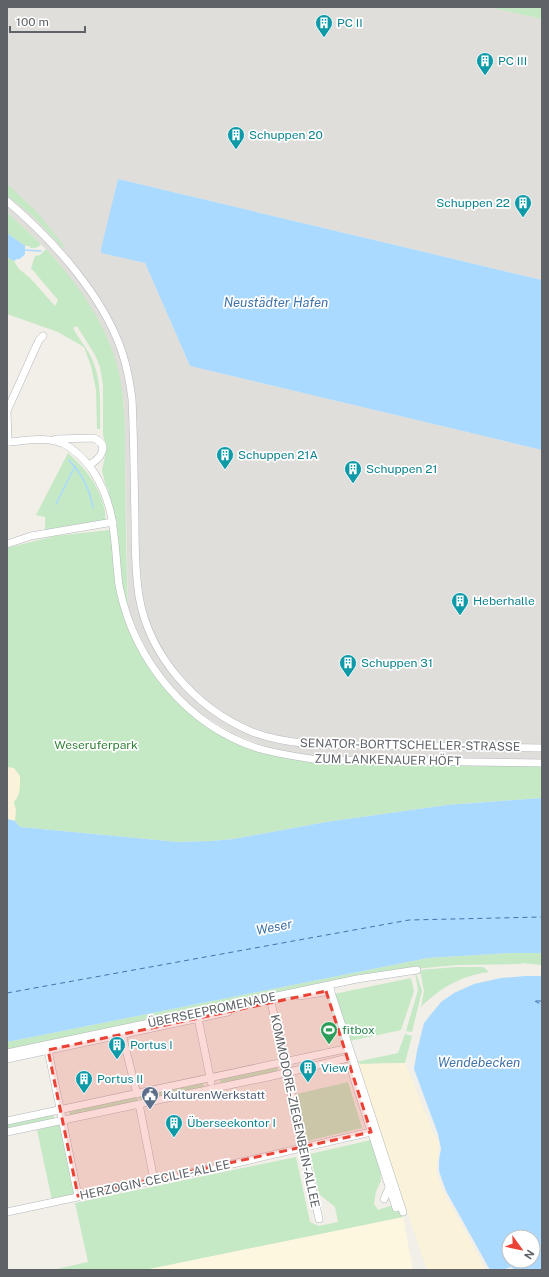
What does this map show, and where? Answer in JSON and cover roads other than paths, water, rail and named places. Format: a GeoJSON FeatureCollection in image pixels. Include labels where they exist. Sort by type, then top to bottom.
{"type":"FeatureCollection","features":[{"type":"Feature","properties":{"kind":"street","name":"SENATOR-BORTTSCHELLER-STRASSE"},"geometry":{"type":"LineString","coordinates":[[7,201],[28,218],[47,237],[70,264],[99,305],[122,352],[132,399],[136,551],[139,597],[144,618],[162,656],[185,686],[208,707],[223,717],[251,731],[283,741],[309,744],[542,748]]}},
{"type":"Feature","properties":{"kind":"street"},"geometry":{"type":"LineString","coordinates":[[43,336],[39,340],[8,405],[7,442],[94,438],[101,443],[103,450],[101,456],[89,465]]}},
{"type":"Feature","properties":{"kind":"street","name":"ZUM LANKENAUER HÖFT"},"geometry":{"type":"LineString","coordinates":[[49,440],[64,444],[74,451],[89,465],[103,488],[113,522],[119,589],[130,624],[150,664],[163,682],[178,699],[202,719],[224,732],[256,747],[286,756],[319,760],[542,763]]}},
{"type":"Feature","properties":{"kind":"street"},"geometry":{"type":"LineString","coordinates":[[7,544],[30,536],[113,522]]}},
{"type":"Feature","properties":{"kind":"street","name":"ÜBERSEEPROMENADE"},"geometry":{"type":"LineString","coordinates":[[7,1053],[417,970]]}},
{"type":"Feature","properties":{"kind":"street"},"geometry":{"type":"LineString","coordinates":[[328,989],[345,1049],[396,1208]]}},
{"type":"Feature","properties":{"kind":"street"},"geometry":{"type":"LineString","coordinates":[[328,989],[403,1212]]}},
{"type":"Feature","properties":{"kind":"street","name":"ÜBERSEEPROMENADE"},"geometry":{"type":"LineString","coordinates":[[7,1059],[328,989]]}},
{"type":"Feature","properties":{"kind":"street","name":"KOMMODORE-ZIEGENBEIN-ALLEE"},"geometry":{"type":"LineString","coordinates":[[271,1002],[319,1219]]}},
{"type":"Feature","properties":{"kind":"street"},"geometry":{"type":"LineString","coordinates":[[198,1018],[212,1088]]}},
{"type":"Feature","properties":{"kind":"street"},"geometry":{"type":"LineString","coordinates":[[122,1034],[137,1094]]}},
{"type":"Feature","properties":{"kind":"street"},"geometry":{"type":"LineString","coordinates":[[7,1121],[345,1049]]}},
{"type":"Feature","properties":{"kind":"street"},"geometry":{"type":"LineString","coordinates":[[48,1050],[78,1196]]}},
{"type":"Feature","properties":{"kind":"street"},"geometry":{"type":"LineString","coordinates":[[7,1132],[348,1058]]}},
{"type":"Feature","properties":{"kind":"street"},"geometry":{"type":"LineString","coordinates":[[139,1104],[154,1180]]}},
{"type":"Feature","properties":{"kind":"street","name":"HERZOGIN-CECILIE-ALLEE"},"geometry":{"type":"LineString","coordinates":[[7,1212],[228,1165],[371,1132]]}},
{"type":"Feature","properties":{"kind":"street"},"geometry":{"type":"LineString","coordinates":[[384,1199],[389,1188]]}},
{"type":"Feature","properties":{"kind":"water","name":"Neustädter Hafen"},"geometry":{"type":"Polygon","coordinates":[[[118,179],[542,280],[542,450],[190,366],[145,263],[101,253],[118,179]]]}},
{"type":"Feature","properties":{"kind":"water"},"geometry":{"type":"Polygon","coordinates":[[[7,233],[25,246],[25,254],[20,259],[14,261],[7,257],[7,233]]]}},
{"type":"Feature","properties":{"kind":"water","name":"Weser"},"geometry":{"type":"Polygon","coordinates":[[[542,798],[542,953],[511,953],[428,958],[7,1042],[7,819],[15,821],[20,827],[178,842],[211,841],[233,839],[326,822],[447,805],[542,798]]]}},
{"type":"Feature","properties":{"kind":"water","name":"Wendebecken"},"geometry":{"type":"Polygon","coordinates":[[[542,976],[542,1270],[514,1269],[541,1269],[541,1229],[501,1229],[501,1269],[505,1269],[490,1270],[446,1191],[439,1171],[441,1149],[438,1134],[414,1069],[424,1023],[441,1002],[454,993],[474,984],[501,978],[542,976]]]}},
{"type":"Feature","properties":{"kind":"waterway"},"geometry":{"type":"LineString","coordinates":[[24,250],[41,251]]}},
{"type":"Feature","properties":{"kind":"waterway"},"geometry":{"type":"LineString","coordinates":[[69,460],[85,482],[90,494],[93,508]]}},
{"type":"Feature","properties":{"kind":"waterway"},"geometry":{"type":"LineString","coordinates":[[56,504],[75,466]]}},
{"type":"Feature","properties":{"kind":"place","name":"PC II"},"geometry":{"type":"Point","coordinates":[324,38]}},
{"type":"Feature","properties":{"kind":"place","name":"PC III"},"geometry":{"type":"Point","coordinates":[485,76]}},
{"type":"Feature","properties":{"kind":"place","name":"Schuppen 20"},"geometry":{"type":"Point","coordinates":[236,150]}},
{"type":"Feature","properties":{"kind":"place","name":"Schuppen 22"},"geometry":{"type":"Point","coordinates":[523,218]}},
{"type":"Feature","properties":{"kind":"place","name":"Schuppen 21A"},"geometry":{"type":"Point","coordinates":[225,470]}},
{"type":"Feature","properties":{"kind":"place","name":"Schuppen 21"},"geometry":{"type":"Point","coordinates":[353,484]}},
{"type":"Feature","properties":{"kind":"place","name":"Heberhalle"},"geometry":{"type":"Point","coordinates":[460,616]}},
{"type":"Feature","properties":{"kind":"place","name":"Schuppen 31"},"geometry":{"type":"Point","coordinates":[348,678]}},
{"type":"Feature","properties":{"kind":"place","name":"fitbox"},"geometry":{"type":"Point","coordinates":[329,1045]}},
{"type":"Feature","properties":{"kind":"place","name":"Portus I"},"geometry":{"type":"Point","coordinates":[117,1060]}},
{"type":"Feature","properties":{"kind":"place","name":"View"},"geometry":{"type":"Point","coordinates":[308,1083]}},
{"type":"Feature","properties":{"kind":"place","name":"Portus II"},"geometry":{"type":"Point","coordinates":[84,1094]}},
{"type":"Feature","properties":{"kind":"place","name":"KulturenWerkstatt"},"geometry":{"type":"Point","coordinates":[150,1110]}},
{"type":"Feature","properties":{"kind":"place","name":"Überseekontor I"},"geometry":{"type":"Point","coordinates":[174,1138]}},
{"type":"Feature","properties":{"kind":"park label","name":"Weseruferpark"},"geometry":{"type":"Point","coordinates":[96,745]}}]}
